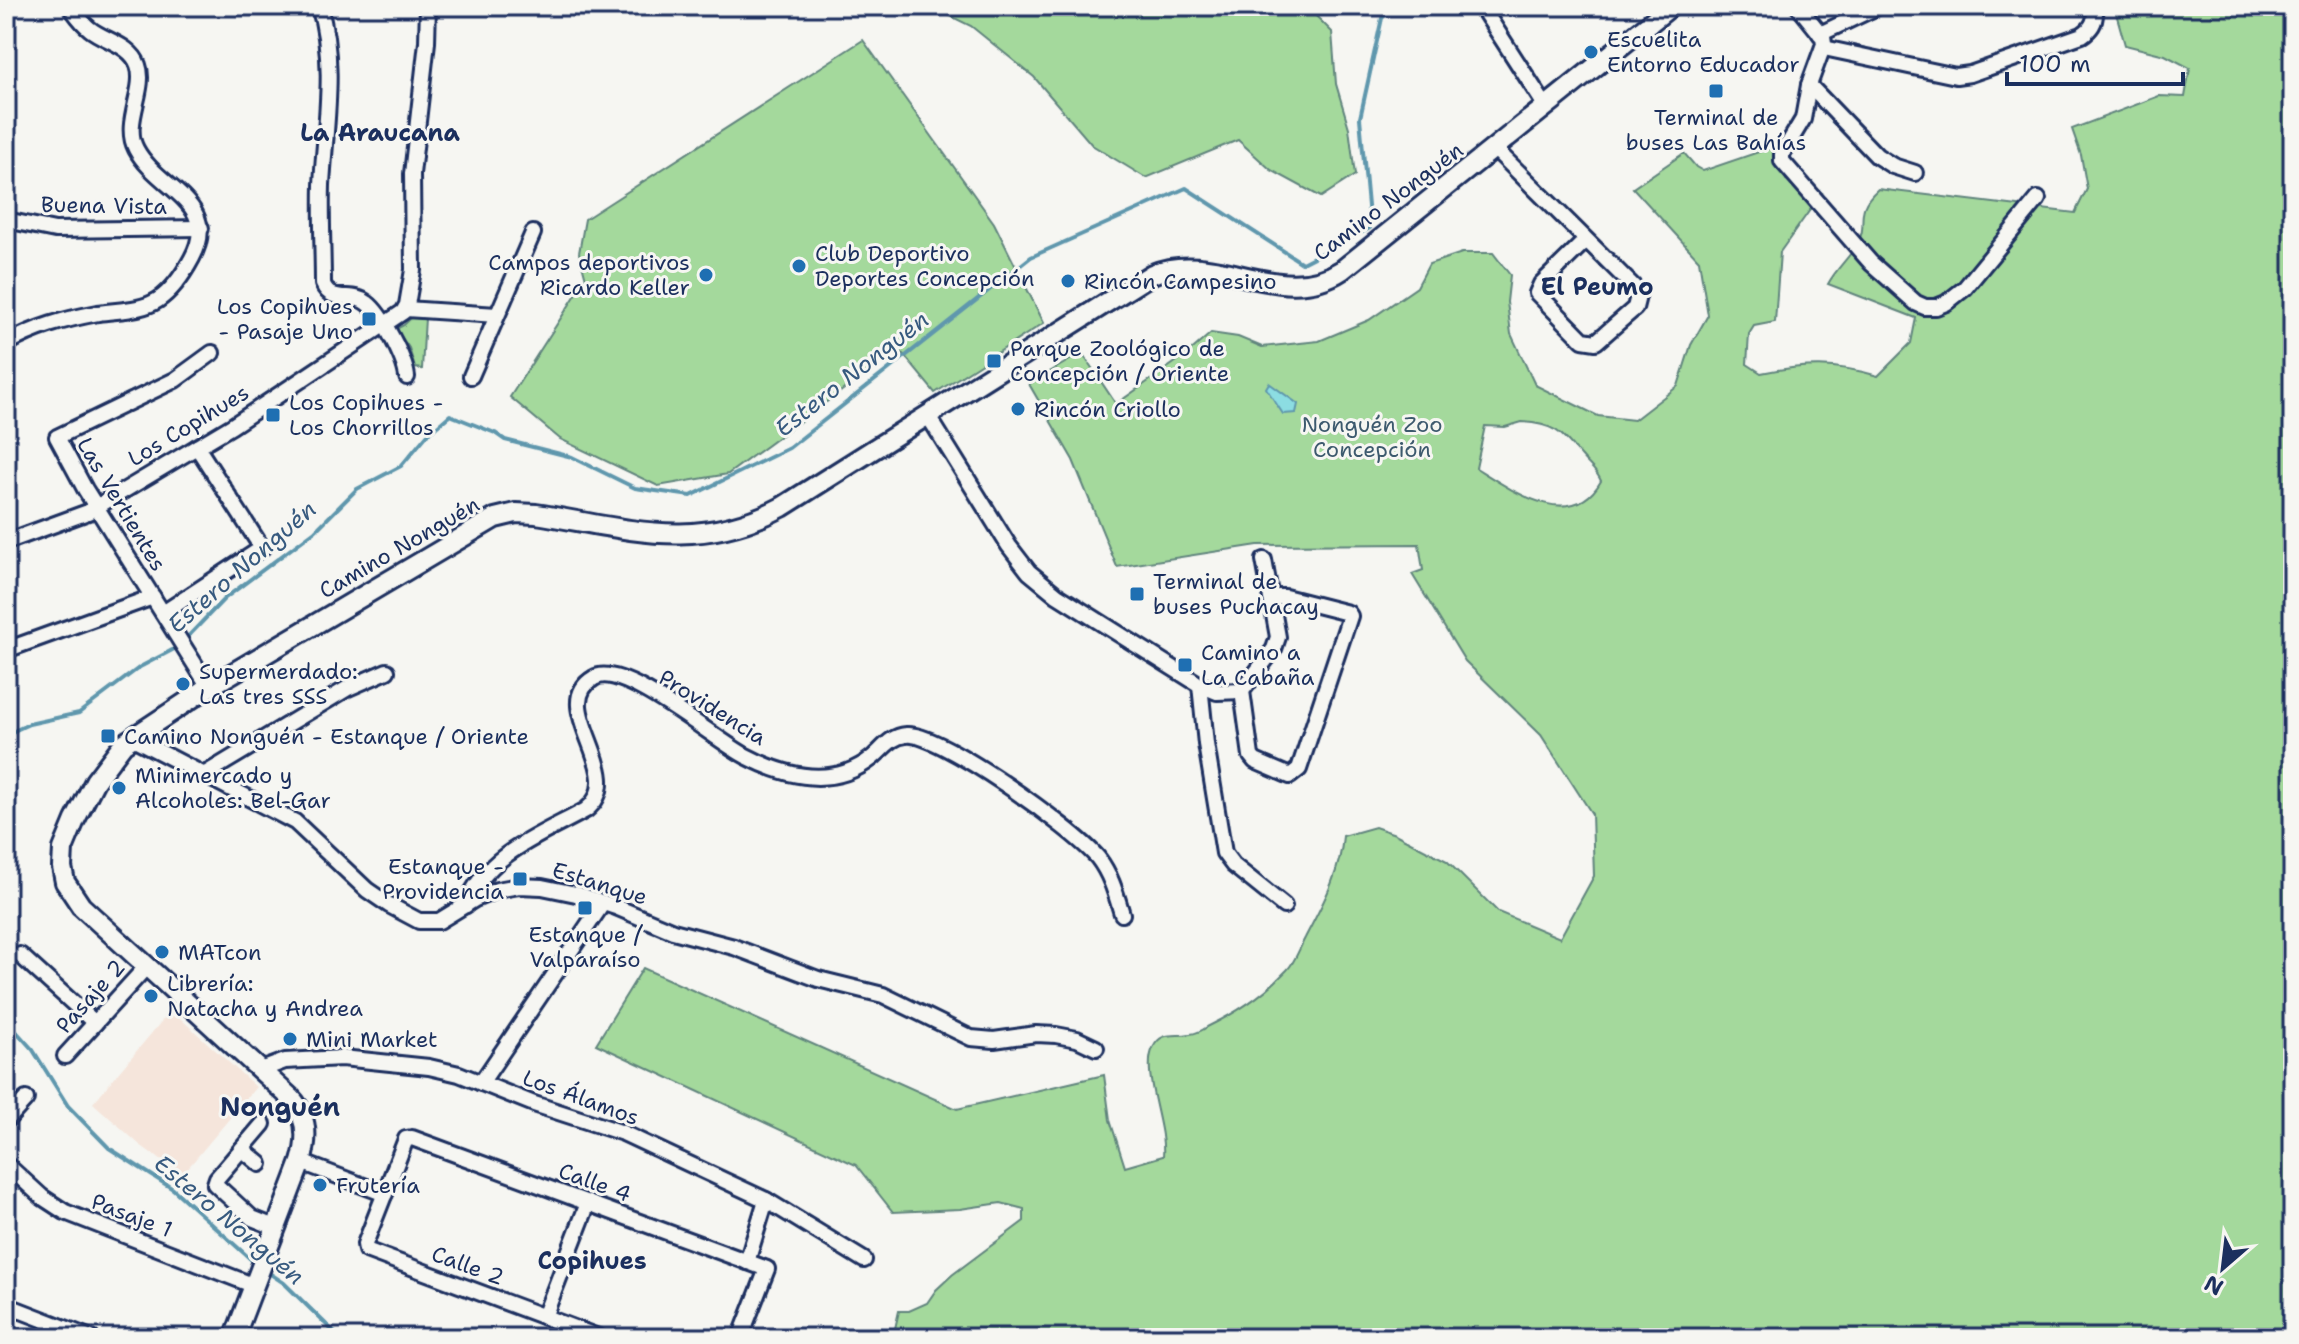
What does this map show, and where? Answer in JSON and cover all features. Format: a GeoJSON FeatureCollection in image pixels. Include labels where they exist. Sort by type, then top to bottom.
{"type":"FeatureCollection","features":[{"type":"Feature","properties":{"kind":"main road","name":"Camino Nonguén"},"geometry":{"type":"LineString","coordinates":[[234,1338],[301,1162],[306,1136],[301,1111],[291,1098],[76,901],[68,889],[62,867],[66,841],[100,773],[131,737],[209,687],[495,518],[526,513],[672,535],[724,530],[782,507],[1163,269],[1205,267],[1290,286],[1315,283],[1334,276],[1495,149],[1662,9]]}},
{"type":"Feature","properties":{"kind":"street"},"geometry":{"type":"LineString","coordinates":[[6,344],[57,323],[156,301],[187,267],[199,244],[201,228],[192,208],[134,145],[132,114],[139,66],[121,46],[89,28],[70,6]]}},
{"type":"Feature","properties":{"kind":"street"},"geometry":{"type":"LineString","coordinates":[[319,6],[326,28],[329,77],[322,188],[323,284],[333,297],[366,301],[401,355],[407,377]]}},
{"type":"Feature","properties":{"kind":"street"},"geometry":{"type":"LineString","coordinates":[[428,6],[427,42],[412,174],[413,270],[406,309],[497,315]]}},
{"type":"Feature","properties":{"kind":"street"},"geometry":{"type":"LineString","coordinates":[[1481,6],[1546,107]]}},
{"type":"Feature","properties":{"kind":"street"},"geometry":{"type":"LineString","coordinates":[[1798,6],[1822,41],[1941,75],[1963,75],[2082,35],[2093,25],[2096,15],[2094,6]]}},
{"type":"Feature","properties":{"kind":"street"},"geometry":{"type":"LineString","coordinates":[[1879,6],[1822,41],[1809,85],[1806,112],[1782,154],[1782,161],[1871,263],[1916,303],[1936,307],[1956,295],[2038,199]]}},
{"type":"Feature","properties":{"kind":"street"},"geometry":{"type":"LineString","coordinates":[[1809,85],[1881,160],[1915,173]]}},
{"type":"Feature","properties":{"kind":"street"},"geometry":{"type":"LineString","coordinates":[[1495,149],[1639,292],[1635,308],[1596,342],[1589,343],[1537,293],[1541,284],[1586,240]]}},
{"type":"Feature","properties":{"kind":"street","name":"Buena Vista"},"geometry":{"type":"LineString","coordinates":[[6,220],[55,230],[201,228]]}},
{"type":"Feature","properties":{"kind":"street"},"geometry":{"type":"LineString","coordinates":[[471,376],[533,233]]}},
{"type":"Feature","properties":{"kind":"street","name":"Los Copihues"},"geometry":{"type":"LineString","coordinates":[[6,542],[66,522],[97,507],[197,447],[406,309]]}},
{"type":"Feature","properties":{"kind":"street","name":"Las Vertientes"},"geometry":{"type":"LineString","coordinates":[[209,687],[57,437],[175,380],[212,353]]}},
{"type":"Feature","properties":{"kind":"street"},"geometry":{"type":"LineString","coordinates":[[927,414],[1009,546],[1029,572],[1057,595],[1200,685],[1217,692],[1242,691]]}},
{"type":"Feature","properties":{"kind":"street"},"geometry":{"type":"LineString","coordinates":[[163,613],[262,548],[197,447]]}},
{"type":"Feature","properties":{"kind":"street"},"geometry":{"type":"LineString","coordinates":[[1264,560],[1278,637],[1274,649],[1242,691],[1251,756],[1255,761],[1290,776],[1296,773],[1320,712],[1350,616],[1285,597],[1271,597]]}},
{"type":"Feature","properties":{"kind":"street"},"geometry":{"type":"LineString","coordinates":[[6,650],[153,597]]}},
{"type":"Feature","properties":{"kind":"street"},"geometry":{"type":"LineString","coordinates":[[202,776],[348,688],[387,671]]}},
{"type":"Feature","properties":{"kind":"street","name":"Providencia"},"geometry":{"type":"LineString","coordinates":[[465,905],[479,878],[494,862],[595,802],[600,790],[600,776],[582,724],[580,698],[591,679],[609,674],[640,686],[745,756],[802,776],[828,777],[848,772],[869,761],[898,736],[912,735],[937,742],[1044,810],[1096,855],[1107,871],[1122,914]]}},
{"type":"Feature","properties":{"kind":"street"},"geometry":{"type":"LineString","coordinates":[[1200,685],[1224,853],[1233,865],[1284,906]]}},
{"type":"Feature","properties":{"kind":"street","name":"Estanque"},"geometry":{"type":"LineString","coordinates":[[131,737],[295,822],[367,890],[419,921],[439,921],[486,894],[519,886],[555,889],[603,903],[684,935],[734,947],[818,979],[883,995],[971,1038],[994,1040],[1036,1034],[1056,1035],[1077,1039],[1096,1048]]}},
{"type":"Feature","properties":{"kind":"street"},"geometry":{"type":"LineString","coordinates":[[481,1083],[603,903]]}},
{"type":"Feature","properties":{"kind":"street"},"geometry":{"type":"LineString","coordinates":[[20,955],[95,1023]]}},
{"type":"Feature","properties":{"kind":"street","name":"Pasaje 2"},"geometry":{"type":"LineString","coordinates":[[65,1056],[147,966]]}},
{"type":"Feature","properties":{"kind":"street","name":"Los Álamos"},"geometry":{"type":"LineString","coordinates":[[261,1070],[297,1060],[342,1058],[429,1067],[459,1074],[623,1133],[766,1200],[864,1260]]}},
{"type":"Feature","properties":{"kind":"street"},"geometry":{"type":"LineString","coordinates":[[6,1121],[26,1099]]}},
{"type":"Feature","properties":{"kind":"street"},"geometry":{"type":"LineString","coordinates":[[263,1124],[217,1178],[216,1186],[254,1220],[277,1228]]}},
{"type":"Feature","properties":{"kind":"street","name":"Calle 4"},"geometry":{"type":"LineString","coordinates":[[385,1194],[408,1138],[767,1269],[740,1338]]}},
{"type":"Feature","properties":{"kind":"street"},"geometry":{"type":"LineString","coordinates":[[242,1149],[260,1164]]}},
{"type":"Feature","properties":{"kind":"street"},"geometry":{"type":"LineString","coordinates":[[301,1162],[385,1194]]}},
{"type":"Feature","properties":{"kind":"street","name":"Pasaje 1"},"geometry":{"type":"LineString","coordinates":[[6,1164],[42,1197],[65,1212],[256,1282]]}},
{"type":"Feature","properties":{"kind":"street","name":"Calle 2"},"geometry":{"type":"LineString","coordinates":[[385,1194],[365,1249],[601,1338]]}},
{"type":"Feature","properties":{"kind":"street"},"geometry":{"type":"LineString","coordinates":[[747,1262],[766,1200]]}},
{"type":"Feature","properties":{"kind":"street"},"geometry":{"type":"LineString","coordinates":[[544,1317],[588,1203]]}},
{"type":"Feature","properties":{"kind":"street"},"geometry":{"type":"LineString","coordinates":[[6,1305],[91,1338]]}},
{"type":"Feature","properties":{"kind":"shaded area"},"geometry":{"type":"Polygon","coordinates":[[[171,1010],[256,1087],[182,1175],[140,1145],[93,1103],[171,1010]]]}},
{"type":"Feature","properties":{"kind":"green space"},"geometry":{"type":"Polygon","coordinates":[[[930,6],[1306,6],[1332,32],[1336,84],[1349,128],[1355,175],[1321,197],[1271,170],[1238,140],[1146,178],[1092,145],[1034,77],[971,26],[930,6]]]}},
{"type":"Feature","properties":{"kind":"green space","name":"Nonguén Zoo Concepción"},"geometry":{"type":"Polygon","coordinates":[[[2114,6],[2293,6],[2293,1338],[888,1338],[894,1333],[899,1311],[909,1311],[927,1303],[952,1275],[1024,1221],[1024,1209],[1001,1203],[960,1209],[893,1212],[856,1165],[596,1044],[643,968],[957,1109],[1104,1075],[1110,1120],[1125,1167],[1163,1156],[1150,1071],[1150,1059],[1156,1042],[1169,1035],[1197,1033],[1229,1016],[1260,995],[1287,970],[1329,889],[1343,836],[1375,827],[1395,834],[1447,861],[1498,912],[1560,938],[1594,876],[1592,814],[1541,735],[1465,661],[1412,574],[1423,570],[1419,544],[1258,545],[1117,567],[1073,460],[1029,384],[1082,353],[1116,404],[1187,354],[1211,333],[1238,337],[1262,347],[1319,341],[1369,320],[1417,287],[1429,264],[1462,253],[1493,253],[1510,275],[1507,302],[1511,334],[1535,385],[1598,416],[1634,420],[1678,386],[1691,345],[1708,315],[1699,260],[1633,188],[1684,153],[1703,171],[1776,146],[1786,180],[1822,193],[1780,252],[1775,322],[1754,326],[1749,334],[1747,364],[1761,373],[1820,366],[1878,376],[1911,343],[1916,318],[1828,284],[1860,238],[1863,212],[1870,197],[1878,189],[2075,213],[2087,189],[2081,155],[2072,129],[2159,96],[2185,97],[2190,68],[2165,55],[2125,45],[2114,6]],[[1533,423],[1485,426],[1476,468],[1506,487],[1541,502],[1558,506],[1574,504],[1589,496],[1601,481],[1597,473],[1562,435],[1550,427],[1533,423]]]}},
{"type":"Feature","properties":{"kind":"green space","name":"Club Deportivo Deportes Concepción"},"geometry":{"type":"Polygon","coordinates":[[[863,40],[994,223],[1044,323],[935,393],[899,349],[728,474],[658,486],[560,439],[510,397],[586,279],[579,253],[585,219],[863,40]]]}},
{"type":"Feature","properties":{"kind":"green space"},"geometry":{"type":"Polygon","coordinates":[[[413,316],[425,318],[422,369],[415,368],[409,348],[396,329],[413,316]]]}},
{"type":"Feature","properties":{"kind":"water"},"geometry":{"type":"Polygon","coordinates":[[[1269,383],[1298,404],[1296,413],[1283,414],[1266,388],[1269,383]]]}},
{"type":"Feature","properties":{"kind":"waterway","name":"Estero Nonguén"},"geometry":{"type":"LineString","coordinates":[[6,739],[29,724],[79,713],[140,667],[178,647],[224,599],[315,531],[357,489],[401,466],[427,435],[450,415],[505,440],[572,457],[635,488],[691,496],[789,448],[1031,257],[1186,188],[1302,263],[1370,228],[1360,118],[1382,18],[1394,6]]}},
{"type":"Feature","properties":{"kind":"waterway","name":"Estero Nonguén"},"geometry":{"type":"LineString","coordinates":[[6,1020],[33,1050],[68,1106],[109,1148],[173,1189],[256,1264]]}},
{"type":"Feature","properties":{"kind":"waterway","name":"Estero Nonguén"},"geometry":{"type":"LineString","coordinates":[[266,1271],[284,1283],[340,1338]]}},
{"type":"Feature","properties":{"kind":"place","name":"Escuelita Entorno Educador"},"geometry":{"type":"Point","coordinates":[1591,52]}},
{"type":"Feature","properties":{"kind":"place","name":"Terminal de buses Las Bahías"},"geometry":{"type":"Point","coordinates":[1716,91]}},
{"type":"Feature","properties":{"kind":"place","name":"Club Deportivo Deportes Concepción"},"geometry":{"type":"Point","coordinates":[799,266]}},
{"type":"Feature","properties":{"kind":"place","name":"Campos deportivos Ricardo Keller"},"geometry":{"type":"Point","coordinates":[706,275]}},
{"type":"Feature","properties":{"kind":"place","name":"Rincón Campesino"},"geometry":{"type":"Point","coordinates":[1068,281]}},
{"type":"Feature","properties":{"kind":"place","name":"Los Copihues - Pasaje Uno"},"geometry":{"type":"Point","coordinates":[369,319]}},
{"type":"Feature","properties":{"kind":"place","name":"Parque Zoológico de Concepción / Oriente"},"geometry":{"type":"Point","coordinates":[994,361]}},
{"type":"Feature","properties":{"kind":"place","name":"Rincón Criollo"},"geometry":{"type":"Point","coordinates":[1018,409]}},
{"type":"Feature","properties":{"kind":"place","name":"Los Copihues - Los Chorrillos"},"geometry":{"type":"Point","coordinates":[273,415]}},
{"type":"Feature","properties":{"kind":"place","name":"Terminal de buses Puchacay"},"geometry":{"type":"Point","coordinates":[1137,594]}},
{"type":"Feature","properties":{"kind":"place","name":"Camino a La Cabaña"},"geometry":{"type":"Point","coordinates":[1185,665]}},
{"type":"Feature","properties":{"kind":"place","name":"Supermerdado: Las tres SSS"},"geometry":{"type":"Point","coordinates":[183,684]}},
{"type":"Feature","properties":{"kind":"place","name":"Camino Nonguén - Estanque / Oriente"},"geometry":{"type":"Point","coordinates":[108,736]}},
{"type":"Feature","properties":{"kind":"place","name":"Minimercado y Alcoholes: Bel-Gar"},"geometry":{"type":"Point","coordinates":[119,788]}},
{"type":"Feature","properties":{"kind":"place","name":"Estanque - Providencia"},"geometry":{"type":"Point","coordinates":[520,879]}},
{"type":"Feature","properties":{"kind":"place","name":"Estanque / Valparaíso"},"geometry":{"type":"Point","coordinates":[585,908]}},
{"type":"Feature","properties":{"kind":"place","name":"MATcon"},"geometry":{"type":"Point","coordinates":[162,952]}},
{"type":"Feature","properties":{"kind":"place","name":"Librería: Natacha y Andrea"},"geometry":{"type":"Point","coordinates":[151,996]}},
{"type":"Feature","properties":{"kind":"place","name":"Mini Market"},"geometry":{"type":"Point","coordinates":[290,1039]}},
{"type":"Feature","properties":{"kind":"place","name":"Frutería"},"geometry":{"type":"Point","coordinates":[320,1185]}},
{"type":"Feature","properties":{"kind":"district","name":"La Araucana"},"geometry":{"type":"Point","coordinates":[380,133]}},
{"type":"Feature","properties":{"kind":"district","name":"El Peumo"},"geometry":{"type":"Point","coordinates":[1597,287]}},
{"type":"Feature","properties":{"kind":"district","name":"Nonguén"},"geometry":{"type":"Point","coordinates":[280,1107]}},
{"type":"Feature","properties":{"kind":"district","name":"Copihues"},"geometry":{"type":"Point","coordinates":[592,1261]}}]}
